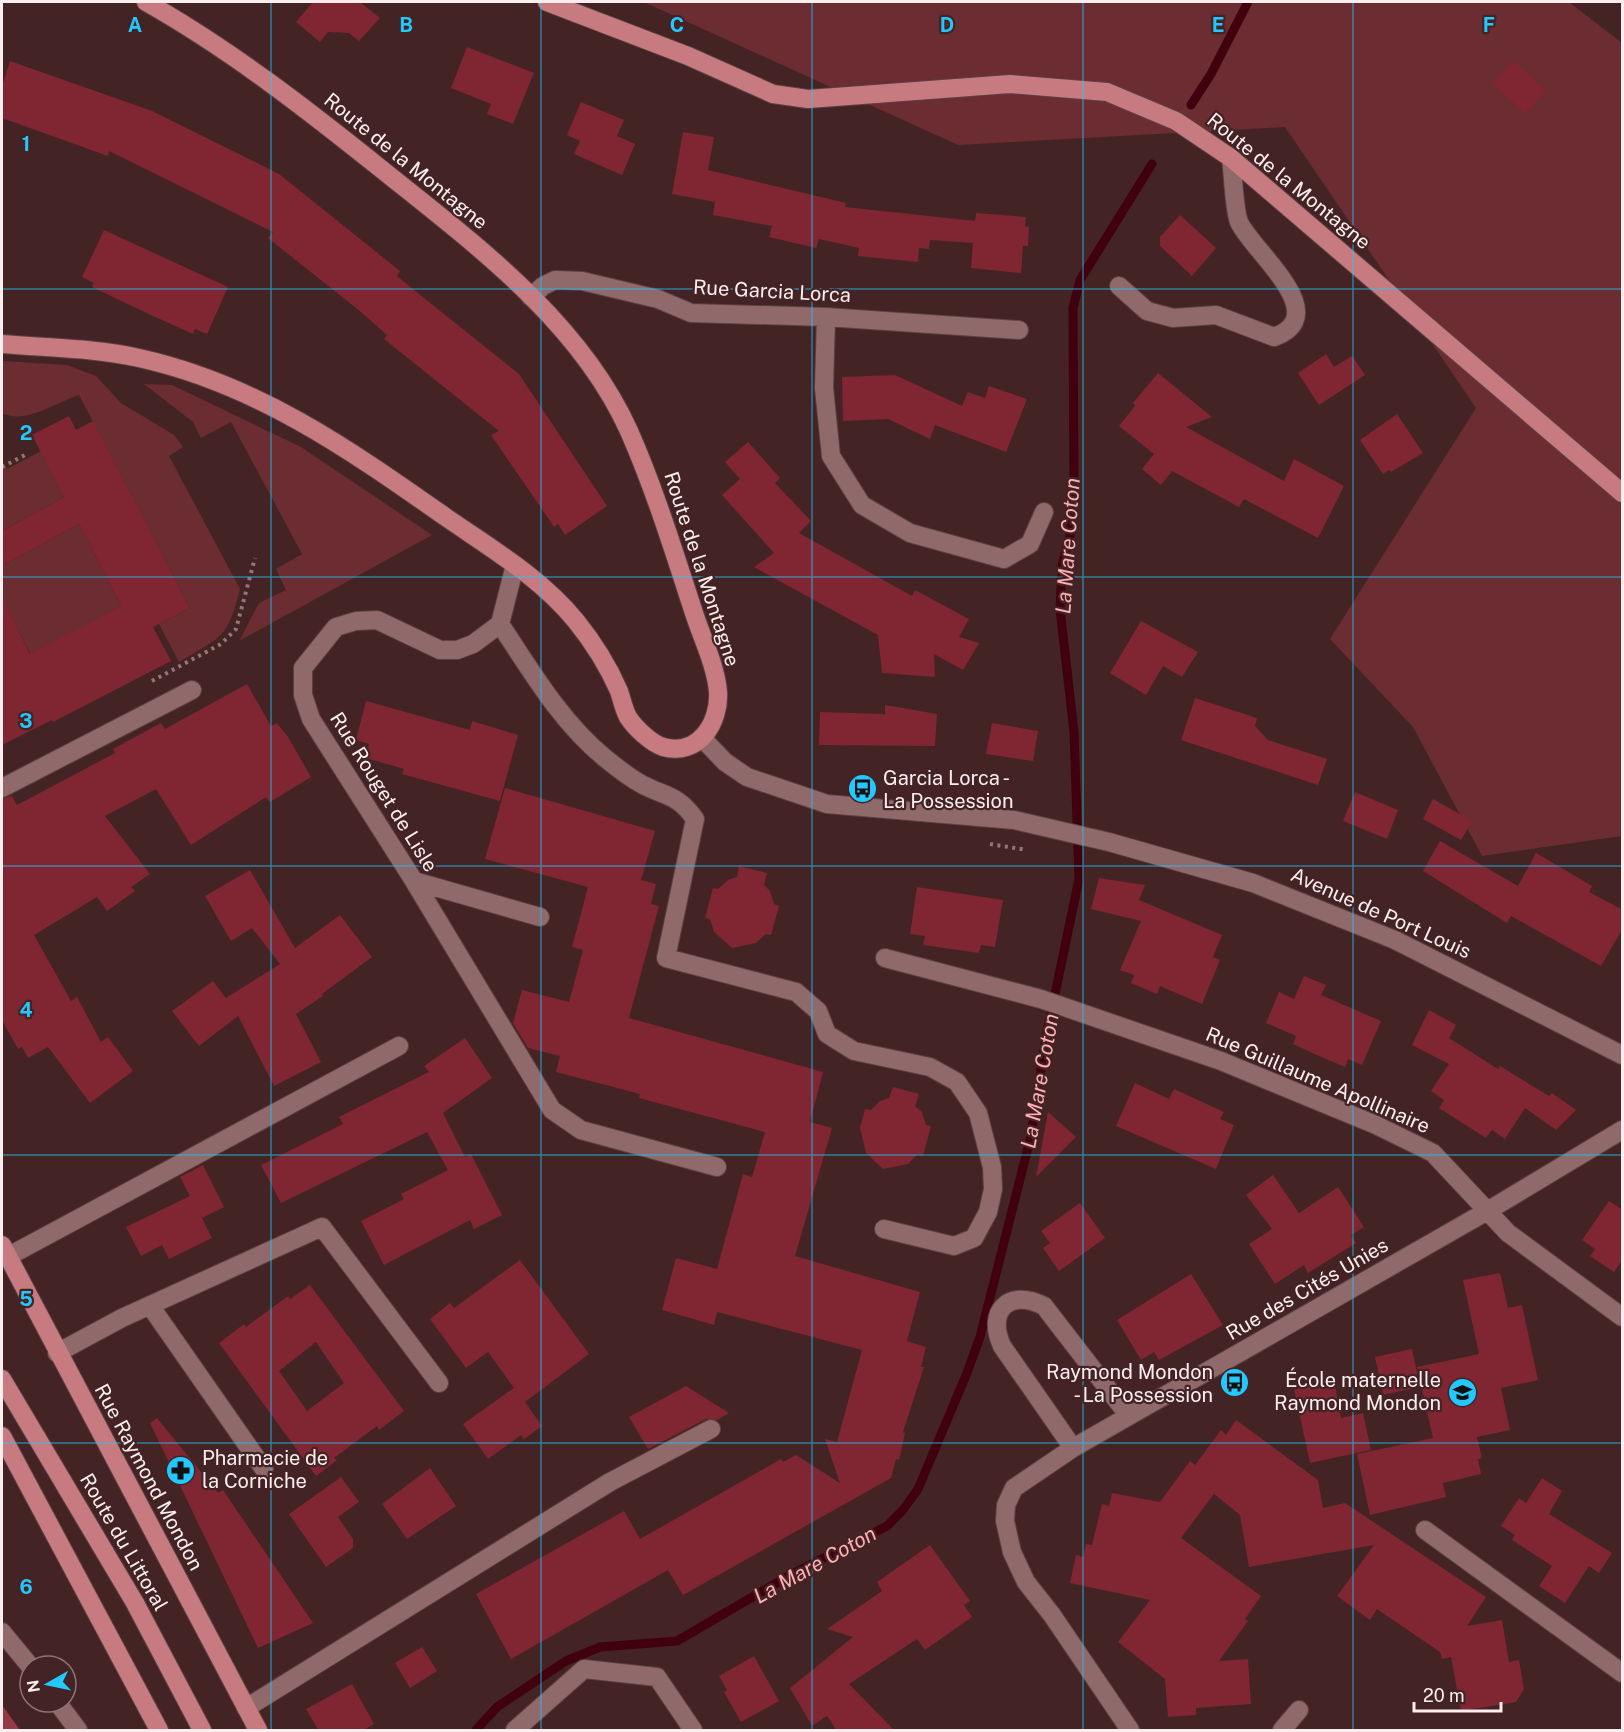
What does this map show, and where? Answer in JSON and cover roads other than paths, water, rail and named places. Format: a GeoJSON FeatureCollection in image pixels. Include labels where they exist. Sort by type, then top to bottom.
{"type":"FeatureCollection","features":[{"type":"Feature","properties":{"kind":"main road","name":"Route de la Montagne"},"geometry":{"type":"LineString","coordinates":[[146,2],[188,26],[297,101],[454,227],[531,297],[578,349],[619,409],[650,478],[718,692],[715,720],[703,739]]}},
{"type":"Feature","properties":{"kind":"main road","name":"Route de la Montagne"},"geometry":{"type":"LineString","coordinates":[[547,2],[688,56],[773,94],[808,99],[1010,84],[1107,92],[1176,121],[1231,158],[1623,493]]}},
{"type":"Feature","properties":{"kind":"main road"},"geometry":{"type":"LineString","coordinates":[[2,344],[138,357],[250,394],[322,432],[539,584],[574,619],[600,654],[628,717],[643,734],[662,747],[684,748],[703,739]]}},
{"type":"Feature","properties":{"kind":"main road","name":"Rue Raymond Mondon"},"geometry":{"type":"LineString","coordinates":[[4,1251],[258,1731]]}},
{"type":"Feature","properties":{"kind":"main road"},"geometry":{"type":"LineString","coordinates":[[2,1372],[15,1397]]}},
{"type":"Feature","properties":{"kind":"main road","name":"Route du Littoral"},"geometry":{"type":"LineString","coordinates":[[2,1379],[15,1397],[135,1603],[202,1731]]}},
{"type":"Feature","properties":{"kind":"main road"},"geometry":{"type":"LineString","coordinates":[[2,1436],[159,1731]]}},
{"type":"Feature","properties":{"kind":"street"},"geometry":{"type":"LineString","coordinates":[[1119,286],[1147,311],[1173,318],[1216,315],[1274,337],[1285,333],[1293,324],[1296,308],[1286,284],[1239,221],[1231,158]]}},
{"type":"Feature","properties":{"kind":"street","name":"Rue Garcia Lorca"},"geometry":{"type":"LineString","coordinates":[[531,297],[543,286],[555,280],[582,281],[658,299],[691,313],[826,316],[1019,330]]}},
{"type":"Feature","properties":{"kind":"street"},"geometry":{"type":"LineString","coordinates":[[826,316],[824,388],[831,456],[862,505],[910,533],[1004,559],[1030,544],[1044,512]]}},
{"type":"Feature","properties":{"kind":"street"},"geometry":{"type":"LineString","coordinates":[[515,565],[500,624],[536,679],[577,731],[605,758],[641,784],[683,802],[695,819],[666,958],[796,992],[818,1011],[827,1034],[854,1051],[930,1067],[957,1082],[978,1113],[992,1167],[993,1189],[988,1212],[974,1238],[954,1245],[884,1229]]}},
{"type":"Feature","properties":{"kind":"street","name":"Rue Rouget de Lisle"},"geometry":{"type":"LineString","coordinates":[[500,624],[473,644],[457,650],[440,650],[377,620],[356,621],[336,627],[303,668],[303,695],[311,719],[414,881],[552,1110],[581,1130],[717,1167]]}},
{"type":"Feature","properties":{"kind":"street"},"geometry":{"type":"LineString","coordinates":[[2,788],[192,690]]}},
{"type":"Feature","properties":{"kind":"street","name":"Avenue de Port Louis"},"geometry":{"type":"LineString","coordinates":[[703,739],[725,762],[747,777],[827,804],[1014,820],[1109,842],[1253,882],[1395,940],[1623,1055]]}},
{"type":"Feature","properties":{"kind":"street"},"geometry":{"type":"LineString","coordinates":[[414,881],[540,917]]}},
{"type":"Feature","properties":{"kind":"street","name":"Rue Guillaume Apollinaire"},"geometry":{"type":"LineString","coordinates":[[885,958],[1041,999],[1221,1061],[1376,1125],[1433,1153],[1489,1210],[1508,1233],[1623,1317]]}},
{"type":"Feature","properties":{"kind":"street"},"geometry":{"type":"LineString","coordinates":[[4,1251],[399,1046]]}},
{"type":"Feature","properties":{"kind":"street","name":"Rue des Cités Unies"},"geometry":{"type":"LineString","coordinates":[[1130,1731],[1026,1582],[1012,1551],[1005,1521],[1006,1505],[1014,1488],[1073,1448],[1489,1210],[1623,1130]]}},
{"type":"Feature","properties":{"kind":"street"},"geometry":{"type":"LineString","coordinates":[[57,1353],[122,1318],[151,1307],[322,1227],[439,1383]]}},
{"type":"Feature","properties":{"kind":"street"},"geometry":{"type":"LineString","coordinates":[[1073,1448],[1002,1346],[995,1330],[998,1313],[1011,1300],[1029,1298],[1044,1305],[1130,1416]]}},
{"type":"Feature","properties":{"kind":"street"},"geometry":{"type":"LineString","coordinates":[[151,1307],[264,1469]]}},
{"type":"Feature","properties":{"kind":"street"},"geometry":{"type":"LineString","coordinates":[[246,1708],[610,1482],[711,1429]]}},
{"type":"Feature","properties":{"kind":"street"},"geometry":{"type":"LineString","coordinates":[[1425,1530],[1623,1673]]}},
{"type":"Feature","properties":{"kind":"street"},"geometry":{"type":"LineString","coordinates":[[2,1632],[20,1654]]}},
{"type":"Feature","properties":{"kind":"street"},"geometry":{"type":"LineString","coordinates":[[515,1731],[584,1670],[657,1677],[693,1731]]}},
{"type":"Feature","properties":{"kind":"street"},"geometry":{"type":"LineString","coordinates":[[1282,1731],[1299,1710]]}},
{"type":"Feature","properties":{"kind":"street"},"geometry":{"type":"LineString","coordinates":[[66,1714],[78,1731]]}},
{"type":"Feature","properties":{"kind":"waterway","name":"La Mare Coton"},"geometry":{"type":"LineString","coordinates":[[1191,105],[1211,74],[1248,2]]}},
{"type":"Feature","properties":{"kind":"waterway","name":"La Mare Coton"},"geometry":{"type":"LineString","coordinates":[[476,1730],[497,1707],[566,1661],[600,1647],[677,1641],[792,1574],[887,1526],[903,1510],[918,1489],[980,1337],[1031,1136],[1046,1037],[1079,879],[1074,732],[1060,609],[1062,566],[1070,535],[1074,493],[1073,308],[1080,280],[1152,164]]}},
{"type":"Feature","properties":{"kind":"place","name":"Garcia Lorca - La Possession"},"geometry":{"type":"Point","coordinates":[862,789]}},
{"type":"Feature","properties":{"kind":"place","name":"Raymond Mondon - La Possession"},"geometry":{"type":"Point","coordinates":[1234,1383]}},
{"type":"Feature","properties":{"kind":"place","name":"École maternelle Raymond Mondon"},"geometry":{"type":"Point","coordinates":[1462,1392]}},
{"type":"Feature","properties":{"kind":"place","name":"Pharmacie de la Corniche"},"geometry":{"type":"Point","coordinates":[181,1470]}}]}
